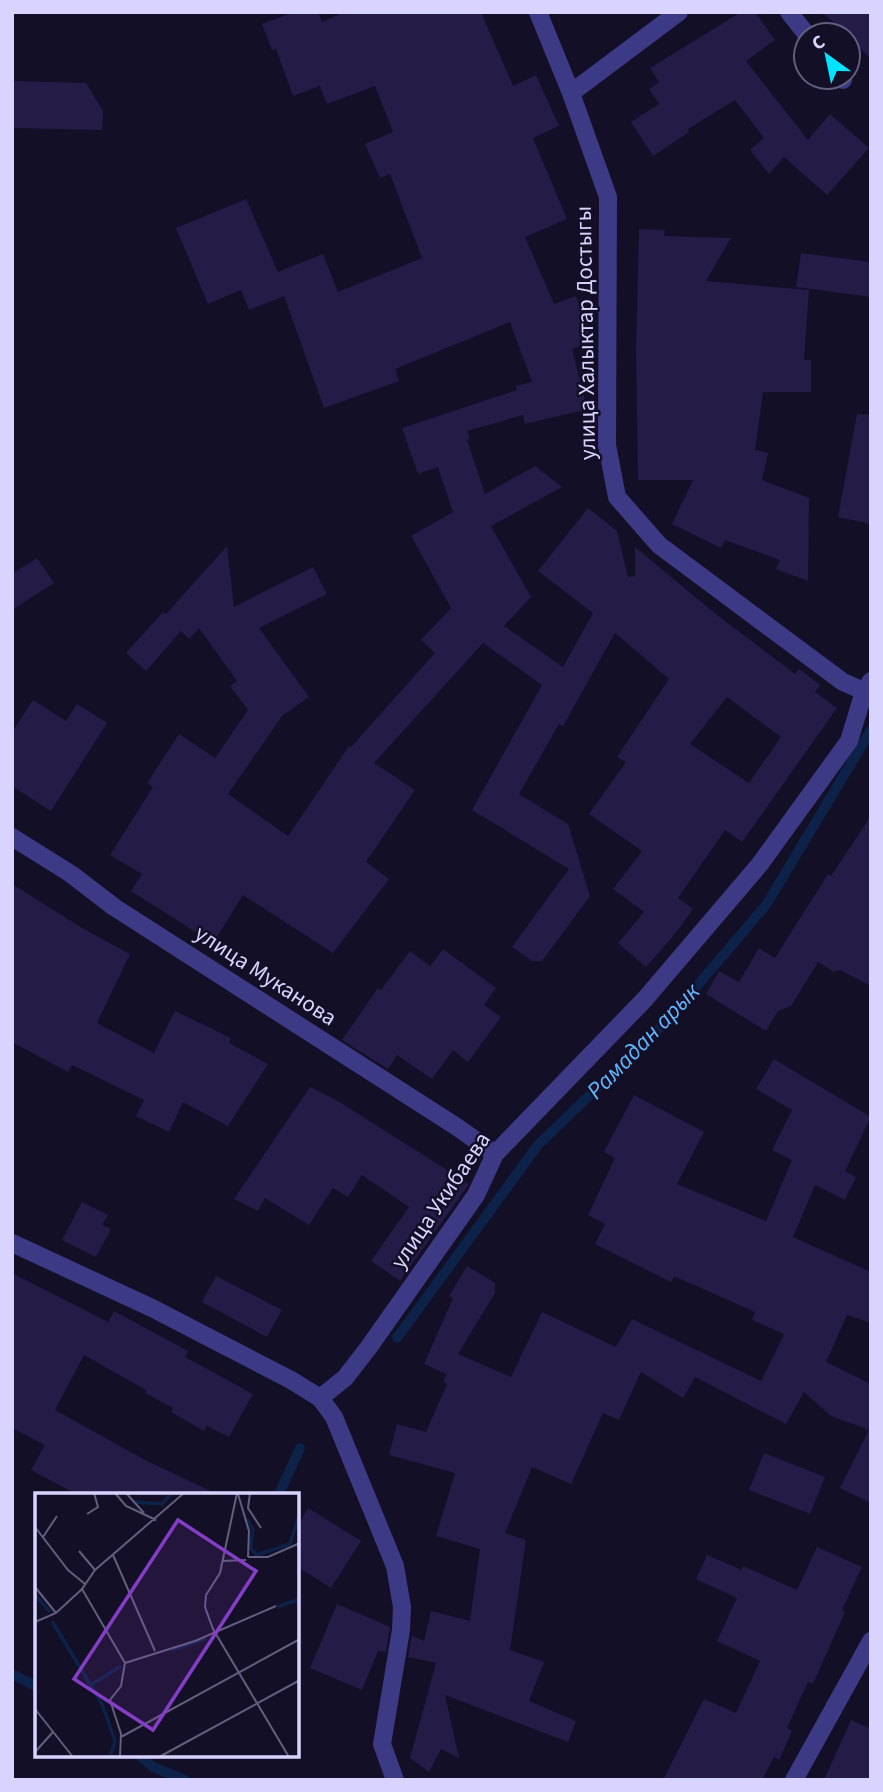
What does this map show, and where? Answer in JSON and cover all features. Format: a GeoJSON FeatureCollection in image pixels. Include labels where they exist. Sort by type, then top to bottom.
{"type":"FeatureCollection","features":[{"type":"Feature","properties":{"kind":"street","name":"улица Халыктар Достыгы"},"geometry":{"type":"LineString","coordinates":[[538,12],[571,93],[608,197],[607,445],[617,497],[659,545],[843,681],[869,689]]}},
{"type":"Feature","properties":{"kind":"street"},"geometry":{"type":"LineString","coordinates":[[571,93],[679,12]]}},
{"type":"Feature","properties":{"kind":"street","name":"улица Укибаева"},"geometry":{"type":"LineString","coordinates":[[320,1398],[345,1378],[369,1347],[476,1195],[495,1154],[645,999],[760,864],[849,741],[869,689]]}},
{"type":"Feature","properties":{"kind":"street","name":"улица Муканова"},"geometry":{"type":"LineString","coordinates":[[12,837],[71,874],[114,908],[495,1154]]}},
{"type":"Feature","properties":{"kind":"street"},"geometry":{"type":"LineString","coordinates":[[12,1243],[152,1308],[291,1380],[320,1398],[334,1417],[343,1433],[395,1566],[402,1607],[401,1630],[382,1744],[395,1780]]}},
{"type":"Feature","properties":{"kind":"street"},"geometry":{"type":"LineString","coordinates":[[794,1780],[871,1642]]}},
{"type":"Feature","properties":{"kind":"building"},"geometry":{"type":"Polygon","coordinates":[[[294,12],[318,12],[322,22],[345,12],[481,12],[513,86],[536,75],[559,126],[533,138],[567,219],[525,237],[554,304],[576,296],[592,342],[572,349],[587,409],[525,424],[523,415],[467,431],[470,439],[467,440],[485,494],[535,466],[562,487],[491,526],[531,597],[504,626],[563,667],[593,613],[538,571],[588,508],[617,531],[628,577],[635,576],[635,547],[717,615],[795,674],[799,669],[820,685],[815,692],[837,708],[742,842],[725,830],[678,898],[693,909],[646,967],[618,943],[644,912],[613,889],[642,851],[589,814],[626,762],[617,757],[669,679],[615,633],[563,726],[559,724],[519,794],[568,824],[590,896],[542,961],[532,961],[512,947],[569,869],[472,810],[542,685],[483,643],[374,763],[415,790],[366,862],[389,879],[333,953],[243,895],[213,943],[131,891],[142,874],[110,855],[153,787],[147,783],[179,734],[215,758],[248,710],[230,686],[237,681],[199,628],[189,639],[181,631],[146,671],[126,653],[163,612],[166,614],[227,546],[234,607],[313,567],[327,594],[259,628],[309,697],[282,716],[228,794],[288,836],[349,746],[351,747],[435,653],[421,640],[451,608],[411,536],[453,512],[438,467],[418,474],[402,428],[517,390],[516,386],[532,382],[510,322],[395,369],[399,381],[324,408],[284,296],[249,310],[241,290],[208,304],[176,228],[246,199],[278,272],[323,254],[338,292],[422,258],[390,174],[380,178],[365,144],[393,132],[375,86],[327,104],[320,86],[293,96],[276,49],[272,50],[262,24],[294,12]],[[727,697],[690,744],[749,783],[781,737],[727,697]]]}},
{"type":"Feature","properties":{"kind":"building"},"geometry":{"type":"Polygon","coordinates":[[[741,12],[755,12],[775,40],[746,61],[808,140],[830,114],[869,148],[827,195],[784,157],[769,174],[750,150],[764,138],[735,100],[688,129],[689,132],[653,156],[631,122],[659,104],[649,89],[659,82],[650,68],[741,12]]]}},
{"type":"Feature","properties":{"kind":"building"},"geometry":{"type":"Polygon","coordinates":[[[822,12],[871,12],[871,59],[862,50],[862,21],[832,21],[822,12]]]}},
{"type":"Feature","properties":{"kind":"building"},"geometry":{"type":"Polygon","coordinates":[[[12,81],[86,83],[103,111],[102,130],[12,128],[12,81]]]}},
{"type":"Feature","properties":{"kind":"building"},"geometry":{"type":"Polygon","coordinates":[[[639,229],[665,230],[664,236],[731,238],[706,281],[809,290],[804,360],[811,360],[811,392],[763,392],[755,450],[768,453],[762,480],[809,498],[808,581],[776,569],[780,560],[725,540],[721,548],[672,524],[693,480],[638,480],[636,350],[639,229]]]}},
{"type":"Feature","properties":{"kind":"building"},"geometry":{"type":"Polygon","coordinates":[[[801,253],[871,262],[871,297],[796,287],[801,253]]]}},
{"type":"Feature","properties":{"kind":"building"},"geometry":{"type":"Polygon","coordinates":[[[857,414],[871,415],[871,524],[838,517],[857,414]]]}},
{"type":"Feature","properties":{"kind":"building"},"geometry":{"type":"Polygon","coordinates":[[[37,558],[54,583],[12,610],[12,574],[37,558]]]}},
{"type":"Feature","properties":{"kind":"building"},"geometry":{"type":"Polygon","coordinates":[[[33,700],[66,721],[77,704],[107,723],[51,811],[12,786],[12,732],[33,700]]]}},
{"type":"Feature","properties":{"kind":"building"},"geometry":{"type":"Polygon","coordinates":[[[871,816],[871,986],[840,970],[834,972],[818,962],[791,1006],[778,1011],[766,1031],[706,994],[719,971],[739,982],[759,948],[775,958],[828,874],[831,876],[871,816]]]}},
{"type":"Feature","properties":{"kind":"building"},"geometry":{"type":"Polygon","coordinates":[[[12,884],[82,928],[130,954],[97,1023],[154,1053],[175,1011],[231,1038],[229,1043],[268,1064],[228,1126],[183,1102],[169,1132],[136,1116],[144,1100],[72,1065],[68,1072],[12,1042],[12,884]]]}},
{"type":"Feature","properties":{"kind":"building"},"geometry":{"type":"Polygon","coordinates":[[[443,949],[496,988],[484,1005],[501,1017],[468,1062],[453,1050],[432,1079],[397,1055],[388,1069],[342,1040],[378,988],[381,990],[410,951],[430,966],[443,949]]]}},
{"type":"Feature","properties":{"kind":"building"},"geometry":{"type":"Polygon","coordinates":[[[774,1059],[871,1117],[845,1171],[856,1177],[845,1200],[815,1185],[793,1237],[871,1272],[871,1323],[847,1315],[826,1362],[871,1384],[871,1503],[840,1488],[869,1430],[831,1416],[804,1392],[786,1424],[695,1377],[683,1398],[641,1372],[619,1420],[603,1413],[571,1484],[532,1467],[505,1533],[526,1540],[510,1650],[544,1662],[529,1701],[576,1721],[568,1742],[445,1695],[459,1758],[441,1749],[429,1772],[410,1758],[436,1663],[408,1657],[412,1636],[424,1641],[431,1611],[470,1621],[480,1549],[436,1536],[455,1473],[389,1455],[397,1424],[426,1432],[447,1384],[443,1382],[449,1368],[446,1374],[424,1364],[453,1298],[449,1296],[467,1266],[495,1283],[495,1293],[458,1354],[511,1377],[542,1312],[616,1347],[632,1319],[761,1381],[784,1334],[752,1320],[755,1312],[674,1276],[671,1282],[595,1244],[605,1224],[588,1215],[615,1158],[604,1152],[634,1095],[704,1132],[677,1184],[766,1221],[792,1160],[772,1150],[792,1110],[756,1089],[774,1059]]]}},
{"type":"Feature","properties":{"kind":"building"},"geometry":{"type":"Polygon","coordinates":[[[310,1087],[338,1101],[469,1184],[400,1281],[371,1261],[409,1207],[362,1175],[348,1197],[333,1188],[309,1225],[265,1198],[258,1211],[234,1199],[310,1087]]]}},
{"type":"Feature","properties":{"kind":"building"},"geometry":{"type":"Polygon","coordinates":[[[82,1202],[108,1215],[102,1225],[111,1229],[96,1257],[62,1240],[82,1202]]]}},
{"type":"Feature","properties":{"kind":"building"},"geometry":{"type":"Polygon","coordinates":[[[12,1273],[108,1322],[114,1311],[188,1351],[185,1357],[253,1394],[229,1437],[207,1426],[204,1431],[171,1412],[173,1408],[145,1393],[146,1390],[84,1355],[55,1410],[145,1460],[215,1493],[74,1493],[31,1470],[45,1445],[12,1428],[12,1273]]]}},
{"type":"Feature","properties":{"kind":"building"},"geometry":{"type":"Polygon","coordinates":[[[216,1276],[282,1310],[267,1337],[202,1302],[216,1276]]]}},
{"type":"Feature","properties":{"kind":"building"},"geometry":{"type":"Polygon","coordinates":[[[764,1453],[825,1477],[810,1514],[749,1490],[764,1453]]]}},
{"type":"Feature","properties":{"kind":"building"},"geometry":{"type":"Polygon","coordinates":[[[308,1508],[361,1541],[331,1588],[299,1568],[299,1524],[308,1508]]]}},
{"type":"Feature","properties":{"kind":"building"},"geometry":{"type":"Polygon","coordinates":[[[817,1547],[862,1567],[813,1684],[808,1682],[787,1728],[792,1731],[779,1760],[774,1757],[762,1780],[663,1780],[704,1699],[736,1713],[760,1661],[717,1641],[737,1598],[696,1579],[707,1555],[742,1570],[743,1566],[797,1590],[817,1547]]]}},
{"type":"Feature","properties":{"kind":"building"},"geometry":{"type":"Polygon","coordinates":[[[337,1604],[390,1627],[386,1652],[378,1651],[362,1690],[310,1668],[337,1604]]]}},
{"type":"Feature","properties":{"kind":"building"},"geometry":{"type":"Polygon","coordinates":[[[851,1720],[871,1729],[871,1780],[824,1780],[851,1720]]]}},
{"type":"Feature","properties":{"kind":"waterway","name":"Рамадан арык"},"geometry":{"type":"LineString","coordinates":[[397,1338],[538,1145],[668,1020],[766,905],[871,730]]}},
{"type":"Feature","properties":{"kind":"waterway","name":"Рамадан арык"},"geometry":{"type":"LineString","coordinates":[[279,1493],[300,1448]]}},
{"type":"Feature","properties":{"kind":"waterway"},"geometry":{"type":"LineString","coordinates":[[12,1674],[35,1686]]}},
{"type":"Feature","properties":{"kind":"waterway"},"geometry":{"type":"LineString","coordinates":[[141,1757],[153,1767],[185,1780]]}}]}
